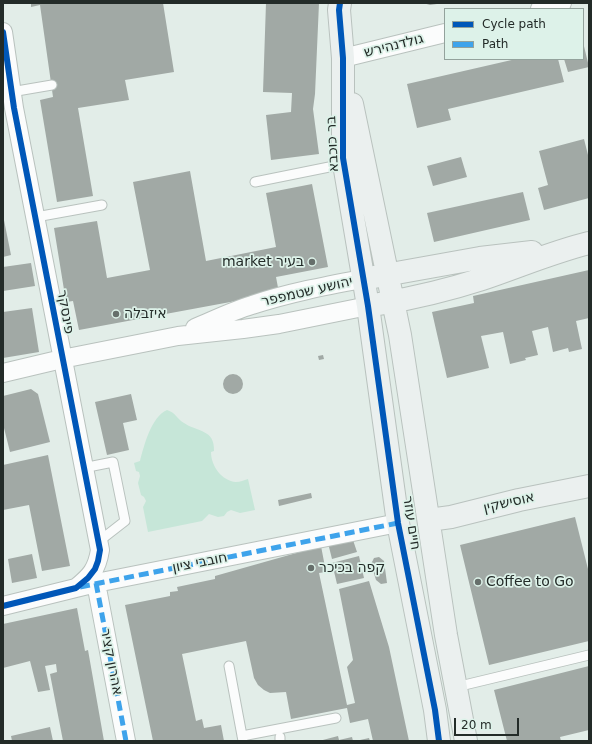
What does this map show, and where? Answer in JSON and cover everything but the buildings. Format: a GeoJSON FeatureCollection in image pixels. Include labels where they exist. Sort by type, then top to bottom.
{"type":"FeatureCollection","features":[{"type":"Feature","properties":{"kind":"street","name":"בר כוכבא"},"geometry":{"type":"LineString","coordinates":[[340,3],[339,10],[343,58],[343,158],[362,279],[368,306]]}},
{"type":"Feature","properties":{"kind":"street"},"geometry":{"type":"LineString","coordinates":[[544,8],[562,3]]}},
{"type":"Feature","properties":{"kind":"street","name":"פינסקר"},"geometry":{"type":"LineString","coordinates":[[3,32],[9,103],[36,217],[62,360],[100,550],[95,569],[88,578],[76,588]]}},
{"type":"Feature","properties":{"kind":"street","name":"גולדנהירש"},"geometry":{"type":"LineString","coordinates":[[343,58],[444,33]]}},
{"type":"Feature","properties":{"kind":"street","name":"בר כוכבא"},"geometry":{"type":"LineString","coordinates":[[343,58],[393,302]]}},
{"type":"Feature","properties":{"kind":"street","name":"יהושע שטמפפר"},"geometry":{"type":"LineString","coordinates":[[3,373],[178,336],[265,326],[425,295],[484,278],[561,250],[589,243]]}},
{"type":"Feature","properties":{"kind":"street","name":"יהושע שטמפפר"},"geometry":{"type":"LineString","coordinates":[[178,336],[250,305],[302,291],[480,258],[561,250]]}},
{"type":"Feature","properties":{"kind":"street"},"geometry":{"type":"LineString","coordinates":[[400,335],[401,324],[405,314],[416,301],[425,295]]}},
{"type":"Feature","properties":{"kind":"street","name":"חיים עוזר"},"geometry":{"type":"LineString","coordinates":[[393,302],[400,335],[446,635],[466,741]]}},
{"type":"Feature","properties":{"kind":"street","name":"חיים עוזר"},"geometry":{"type":"LineString","coordinates":[[368,306],[398,523],[435,710],[439,741]]}},
{"type":"Feature","properties":{"kind":"street","name":"אוסישקין"},"geometry":{"type":"LineString","coordinates":[[429,520],[451,517],[518,500],[589,486]]}},
{"type":"Feature","properties":{"kind":"street","name":"חובבי ציון"},"geometry":{"type":"LineString","coordinates":[[3,606],[76,588],[398,523]]}},
{"type":"Feature","properties":{"kind":"street","name":"אהרון קציר"},"geometry":{"type":"LineString","coordinates":[[96,584],[126,741]]}},
{"type":"Feature","properties":{"kind":"lane"},"geometry":{"type":"LineString","coordinates":[[9,103],[52,85]]}},
{"type":"Feature","properties":{"kind":"lane"},"geometry":{"type":"LineString","coordinates":[[256,182],[344,164]]}},
{"type":"Feature","properties":{"kind":"lane"},"geometry":{"type":"LineString","coordinates":[[36,217],[102,205]]}},
{"type":"Feature","properties":{"kind":"lane"},"geometry":{"type":"LineString","coordinates":[[83,468],[113,462],[125,521],[98,542]]}},
{"type":"Feature","properties":{"kind":"lane"},"geometry":{"type":"LineString","coordinates":[[456,687],[589,655]]}},
{"type":"Feature","properties":{"kind":"lane"},"geometry":{"type":"LineString","coordinates":[[229,666],[242,738],[336,718]]}},
{"type":"Feature","properties":{"kind":"green space"},"geometry":{"type":"Polygon","coordinates":[[[167,410],[184,423],[204,432],[212,439],[214,444],[214,451],[211,452],[213,462],[218,472],[222,476],[236,482],[248,479],[255,510],[240,513],[231,510],[224,516],[218,517],[209,514],[202,521],[148,532],[143,507],[146,501],[141,495],[138,483],[140,476],[139,472],[136,471],[134,463],[140,461],[152,425],[161,414],[167,410]]]}},
{"type":"Feature","properties":{"kind":"marked path"},"geometry":{"type":"LineString","coordinates":[[80,587],[398,523]]}},
{"type":"Feature","properties":{"kind":"marked path"},"geometry":{"type":"LineString","coordinates":[[96,583],[126,741]]}},
{"type":"Feature","properties":{"kind":"cycle path"},"geometry":{"type":"LineString","coordinates":[[340,3],[339,10],[343,58],[343,158],[368,306],[398,523],[435,710],[439,741]]}},
{"type":"Feature","properties":{"kind":"cycle path"},"geometry":{"type":"LineString","coordinates":[[3,32],[14,108],[100,550],[95,569],[88,578],[76,588],[3,606]]}},
{"type":"Feature","properties":{"kind":"place","name":"market בעיר"},"geometry":{"type":"Point","coordinates":[312,262]}},
{"type":"Feature","properties":{"kind":"place","name":"איזבלה"},"geometry":{"type":"Point","coordinates":[116,314]}},
{"type":"Feature","properties":{"kind":"place","name":"קפה בכיכר"},"geometry":{"type":"Point","coordinates":[311,568]}},
{"type":"Feature","properties":{"kind":"place","name":"Coffee to Go"},"geometry":{"type":"Point","coordinates":[478,582]}}]}
